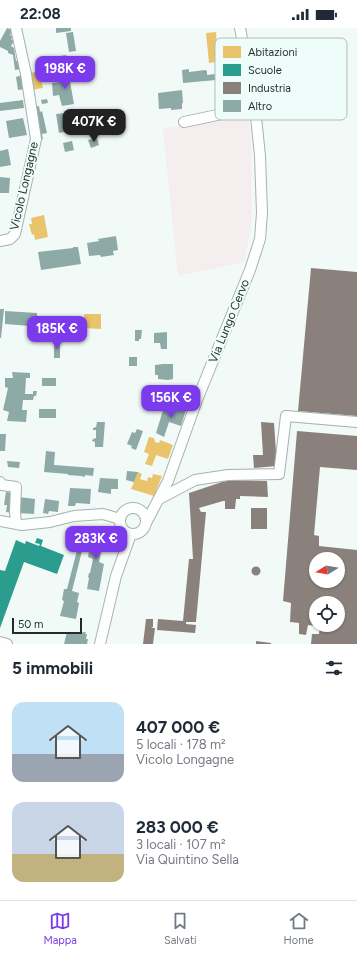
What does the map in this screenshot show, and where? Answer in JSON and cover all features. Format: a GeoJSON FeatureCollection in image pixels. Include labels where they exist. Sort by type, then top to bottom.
{"type":"FeatureCollection","features":[{"type":"Feature","properties":{"kind":"street","name":"Vicolo Longagne"},"geometry":{"type":"LineString","coordinates":[[0,242],[10,239],[15,234],[36,139],[26,74],[16,28]]}},
{"type":"Feature","properties":{"kind":"street","name":"Via Lungo Cervo"},"geometry":{"type":"LineString","coordinates":[[240,28],[242,38]]}},
{"type":"Feature","properties":{"kind":"street"},"geometry":{"type":"LineString","coordinates":[[184,122],[215,115]]}},
{"type":"Feature","properties":{"kind":"street","name":"Via Lungo Cervo"},"geometry":{"type":"LineString","coordinates":[[146,523],[161,498],[168,481],[197,400],[255,256],[260,239],[262,213],[260,156],[256,120]]}},
{"type":"Feature","properties":{"kind":"street"},"geometry":{"type":"LineString","coordinates":[[161,498],[195,480],[228,475],[279,474],[286,416],[357,422]]}},
{"type":"Feature","properties":{"kind":"street"},"geometry":{"type":"LineString","coordinates":[[0,482],[2,485],[16,488],[16,524]]}},
{"type":"Feature","properties":{"kind":"street"},"geometry":{"type":"LineString","coordinates":[[136,509],[143,513],[146,523],[142,531],[139,533],[127,533],[122,527],[120,520],[124,512],[132,508],[155,509]]}},
{"type":"Feature","properties":{"kind":"street"},"geometry":{"type":"LineString","coordinates":[[0,521],[22,525],[50,522],[74,516],[103,514],[120,520]]}},
{"type":"Feature","properties":{"kind":"street"},"geometry":{"type":"LineString","coordinates":[[100,644],[116,576],[131,534]]}},
{"type":"Feature","properties":{"kind":"street"},"geometry":{"type":"LineString","coordinates":[[0,642],[7,644]]}},
{"type":"Feature","properties":{"kind":"shaded area"},"geometry":{"type":"Polygon","coordinates":[[[215,119],[249,120],[251,137],[252,224],[244,262],[178,276],[163,129],[215,119]]]}},
{"type":"Feature","properties":{"kind":"building: Abitazioni"},"geometry":{"type":"Polygon","coordinates":[[[216,32],[215,62],[209,63],[206,33],[216,32]]]}},
{"type":"Feature","properties":{"kind":"building: Abitazioni"},"geometry":{"type":"Polygon","coordinates":[[[39,71],[43,88],[30,90],[30,73],[39,71]]]}},
{"type":"Feature","properties":{"kind":"building: Abitazioni"},"geometry":{"type":"Polygon","coordinates":[[[44,215],[48,237],[35,240],[29,224],[32,224],[31,218],[44,215]]]}},
{"type":"Feature","properties":{"kind":"building: Abitazioni"},"geometry":{"type":"Polygon","coordinates":[[[84,314],[101,314],[101,329],[84,328],[84,314]]]}},
{"type":"Feature","properties":{"kind":"building: Abitazioni"},"geometry":{"type":"Polygon","coordinates":[[[149,437],[154,438],[155,442],[159,443],[160,440],[173,445],[168,459],[156,455],[152,466],[145,464],[149,454],[144,452],[149,437]]]}},
{"type":"Feature","properties":{"kind":"building: Abitazioni"},"geometry":{"type":"Polygon","coordinates":[[[138,472],[142,474],[140,479],[147,481],[148,477],[152,478],[153,474],[162,476],[154,496],[131,489],[138,472]]]}},
{"type":"Feature","properties":{"kind":"building: Scuole"},"geometry":{"type":"Polygon","coordinates":[[[37,538],[43,540],[41,546],[64,555],[57,574],[24,562],[0,628],[0,570],[5,571],[16,540],[25,544],[26,541],[39,546],[40,544],[35,543],[37,538]]]}},
{"type":"Feature","properties":{"kind":"building: Industria"},"geometry":{"type":"Polygon","coordinates":[[[311,268],[357,272],[357,416],[298,411],[311,268]]]}},
{"type":"Feature","properties":{"kind":"building: Industria"},"geometry":{"type":"Polygon","coordinates":[[[261,422],[274,423],[277,466],[254,468],[253,455],[263,455],[261,422]]]}},
{"type":"Feature","properties":{"kind":"building: Industria"},"geometry":{"type":"Polygon","coordinates":[[[297,431],[357,436],[357,470],[320,467],[314,535],[319,536],[319,546],[357,550],[357,644],[311,644],[312,634],[319,634],[319,632],[345,632],[345,596],[309,596],[309,625],[306,635],[299,634],[299,623],[290,622],[291,603],[283,601],[297,431]]]}},
{"type":"Feature","properties":{"kind":"building: Industria"},"geometry":{"type":"Polygon","coordinates":[[[231,480],[267,481],[268,497],[240,496],[240,499],[236,499],[235,509],[225,509],[225,501],[199,508],[201,512],[206,512],[196,622],[186,622],[186,624],[196,625],[195,633],[157,630],[158,619],[183,621],[189,559],[193,559],[189,493],[231,480]]]}},
{"type":"Feature","properties":{"kind":"building: Industria"},"geometry":{"type":"Polygon","coordinates":[[[251,508],[267,508],[267,529],[251,529],[251,508]]]}},
{"type":"Feature","properties":{"kind":"building: Industria"},"geometry":{"type":"Polygon","coordinates":[[[256,566],[261,571],[256,576],[251,571],[256,566]]]}},
{"type":"Feature","properties":{"kind":"building: Industria"},"geometry":{"type":"Polygon","coordinates":[[[146,619],[153,619],[153,627],[151,628],[155,628],[153,644],[143,644],[146,619]]]}},
{"type":"Feature","properties":{"kind":"building: Industria"},"geometry":{"type":"Polygon","coordinates":[[[256,641],[271,643],[271,644],[256,644],[256,641]]]}},
{"type":"Feature","properties":{"kind":"building: Altro"},"geometry":{"type":"Polygon","coordinates":[[[7,28],[13,30],[10,35],[13,37],[11,39],[14,41],[11,46],[14,48],[16,61],[20,60],[21,69],[15,70],[13,55],[0,47],[0,41],[7,28]]]}},
{"type":"Feature","properties":{"kind":"building: Altro"},"geometry":{"type":"Polygon","coordinates":[[[56,28],[71,28],[71,31],[56,33],[56,28]]]}},
{"type":"Feature","properties":{"kind":"building: Altro"},"geometry":{"type":"Polygon","coordinates":[[[73,32],[76,51],[69,52],[66,33],[73,32]]]}},
{"type":"Feature","properties":{"kind":"building: Altro"},"geometry":{"type":"Polygon","coordinates":[[[66,55],[67,62],[69,61],[69,73],[52,75],[50,63],[48,64],[48,58],[66,55]]]}},
{"type":"Feature","properties":{"kind":"building: Altro"},"geometry":{"type":"Polygon","coordinates":[[[189,69],[189,72],[205,70],[207,71],[207,75],[215,74],[215,80],[183,83],[182,70],[189,69]]]}},
{"type":"Feature","properties":{"kind":"building: Altro"},"geometry":{"type":"Polygon","coordinates":[[[78,74],[79,80],[70,82],[74,104],[62,106],[59,95],[53,96],[52,83],[69,81],[68,76],[78,74]]]}},
{"type":"Feature","properties":{"kind":"building: Altro"},"geometry":{"type":"Polygon","coordinates":[[[23,75],[25,89],[18,90],[16,77],[23,75]]]}},
{"type":"Feature","properties":{"kind":"building: Altro"},"geometry":{"type":"Polygon","coordinates":[[[182,90],[182,109],[159,109],[158,93],[182,90]]]}},
{"type":"Feature","properties":{"kind":"building: Altro"},"geometry":{"type":"Polygon","coordinates":[[[47,99],[48,103],[42,104],[41,100],[47,99]]]}},
{"type":"Feature","properties":{"kind":"building: Altro"},"geometry":{"type":"Polygon","coordinates":[[[23,100],[24,108],[0,111],[0,103],[23,100]]]}},
{"type":"Feature","properties":{"kind":"building: Altro"},"geometry":{"type":"Polygon","coordinates":[[[39,106],[40,112],[42,111],[47,133],[42,134],[43,139],[37,140],[32,107],[39,106]]]}},
{"type":"Feature","properties":{"kind":"building: Altro"},"geometry":{"type":"Polygon","coordinates":[[[65,113],[65,116],[71,115],[73,130],[59,133],[56,114],[65,113]]]}},
{"type":"Feature","properties":{"kind":"building: Altro"},"geometry":{"type":"Polygon","coordinates":[[[23,118],[27,135],[9,138],[6,121],[23,118]]]}},
{"type":"Feature","properties":{"kind":"building: Altro"},"geometry":{"type":"Polygon","coordinates":[[[97,138],[99,145],[91,148],[88,140],[97,138]]]}},
{"type":"Feature","properties":{"kind":"building: Altro"},"geometry":{"type":"Polygon","coordinates":[[[72,141],[74,150],[65,152],[63,143],[72,141]]]}},
{"type":"Feature","properties":{"kind":"building: Altro"},"geometry":{"type":"Polygon","coordinates":[[[8,149],[11,165],[0,167],[0,151],[8,149]]]}},
{"type":"Feature","properties":{"kind":"building: Altro"},"geometry":{"type":"Polygon","coordinates":[[[0,177],[10,178],[9,193],[0,193],[0,177]]]}},
{"type":"Feature","properties":{"kind":"building: Altro"},"geometry":{"type":"Polygon","coordinates":[[[116,236],[118,250],[113,251],[114,255],[101,257],[100,255],[89,256],[87,243],[99,241],[98,239],[116,236]]]}},
{"type":"Feature","properties":{"kind":"building: Altro"},"geometry":{"type":"Polygon","coordinates":[[[78,247],[81,264],[41,270],[38,252],[78,247]]]}},
{"type":"Feature","properties":{"kind":"building: Altro"},"geometry":{"type":"Polygon","coordinates":[[[0,309],[4,309],[1,338],[0,338],[0,309]]]}},
{"type":"Feature","properties":{"kind":"building: Altro"},"geometry":{"type":"Polygon","coordinates":[[[5,311],[37,313],[37,320],[32,319],[31,326],[5,324],[5,311]]]}},
{"type":"Feature","properties":{"kind":"building: Altro"},"geometry":{"type":"Polygon","coordinates":[[[135,330],[142,330],[141,339],[139,339],[139,341],[135,341],[135,330]]]}},
{"type":"Feature","properties":{"kind":"building: Altro"},"geometry":{"type":"Polygon","coordinates":[[[167,332],[167,349],[161,349],[160,343],[154,343],[154,333],[167,332]]]}},
{"type":"Feature","properties":{"kind":"building: Altro"},"geometry":{"type":"Polygon","coordinates":[[[54,343],[60,343],[60,358],[54,358],[54,343]]]}},
{"type":"Feature","properties":{"kind":"building: Altro"},"geometry":{"type":"Polygon","coordinates":[[[129,357],[137,357],[137,366],[129,366],[129,357]]]}},
{"type":"Feature","properties":{"kind":"building: Altro"},"geometry":{"type":"Polygon","coordinates":[[[173,364],[173,379],[158,379],[158,375],[155,375],[155,365],[173,364]]]}},
{"type":"Feature","properties":{"kind":"building: Altro"},"geometry":{"type":"Polygon","coordinates":[[[12,372],[30,373],[30,378],[26,378],[25,394],[33,394],[33,391],[37,391],[33,400],[23,400],[22,410],[27,410],[26,422],[7,421],[9,412],[3,410],[8,388],[5,387],[5,378],[13,378],[12,372]]]}},
{"type":"Feature","properties":{"kind":"building: Altro"},"geometry":{"type":"Polygon","coordinates":[[[42,378],[56,378],[56,386],[42,386],[42,378]]]}},
{"type":"Feature","properties":{"kind":"building: Altro"},"geometry":{"type":"Polygon","coordinates":[[[177,405],[187,407],[181,426],[169,422],[164,437],[156,433],[164,407],[175,411],[177,405]]]}},
{"type":"Feature","properties":{"kind":"building: Altro"},"geometry":{"type":"Polygon","coordinates":[[[39,409],[56,409],[56,418],[39,418],[39,409]]]}},
{"type":"Feature","properties":{"kind":"building: Altro"},"geometry":{"type":"Polygon","coordinates":[[[97,422],[105,422],[103,447],[95,447],[95,442],[92,441],[96,438],[96,430],[93,430],[93,428],[96,427],[97,422]]]}},
{"type":"Feature","properties":{"kind":"building: Altro"},"geometry":{"type":"Polygon","coordinates":[[[137,429],[143,431],[136,450],[127,444],[132,432],[135,433],[137,429]]]}},
{"type":"Feature","properties":{"kind":"building: Altro"},"geometry":{"type":"Polygon","coordinates":[[[0,434],[6,434],[5,451],[0,451],[0,434]]]}},
{"type":"Feature","properties":{"kind":"building: Altro"},"geometry":{"type":"Polygon","coordinates":[[[46,451],[55,452],[54,465],[94,468],[93,476],[85,475],[85,477],[44,472],[46,451]]]}},
{"type":"Feature","properties":{"kind":"building: Altro"},"geometry":{"type":"Polygon","coordinates":[[[7,461],[20,462],[19,468],[8,467],[7,461]]]}},
{"type":"Feature","properties":{"kind":"building: Altro"},"geometry":{"type":"Polygon","coordinates":[[[127,471],[138,472],[134,482],[126,480],[127,471]]]}},
{"type":"Feature","properties":{"kind":"building: Altro"},"geometry":{"type":"Polygon","coordinates":[[[100,478],[118,479],[118,489],[111,489],[111,494],[98,492],[100,478]]]}},
{"type":"Feature","properties":{"kind":"building: Altro"},"geometry":{"type":"Polygon","coordinates":[[[70,488],[91,489],[90,504],[76,503],[75,506],[68,506],[70,488]]]}},
{"type":"Feature","properties":{"kind":"building: Altro"},"geometry":{"type":"Polygon","coordinates":[[[6,492],[13,493],[12,513],[6,512],[7,505],[4,505],[6,492]]]}},
{"type":"Feature","properties":{"kind":"building: Altro"},"geometry":{"type":"Polygon","coordinates":[[[19,497],[35,499],[34,514],[17,513],[19,497]]]}},
{"type":"Feature","properties":{"kind":"building: Altro"},"geometry":{"type":"Polygon","coordinates":[[[45,499],[59,501],[58,512],[49,511],[48,514],[43,513],[45,499]]]}},
{"type":"Feature","properties":{"kind":"building: Altro"},"geometry":{"type":"Polygon","coordinates":[[[87,526],[89,530],[86,531],[86,539],[82,541],[83,544],[80,546],[82,551],[72,591],[79,593],[76,619],[60,616],[64,601],[62,600],[64,589],[67,589],[83,527],[87,526]]]}},
{"type":"Feature","properties":{"kind":"building: Altro"},"geometry":{"type":"Polygon","coordinates":[[[94,528],[105,531],[99,562],[104,564],[99,591],[87,589],[88,577],[93,559],[88,557],[89,545],[94,528]]]}},
{"type":"Feature","properties":{"kind":"building: Altro"},"geometry":{"type":"Polygon","coordinates":[[[67,632],[86,632],[86,639],[88,639],[87,644],[64,644],[67,632]]]}}]}
